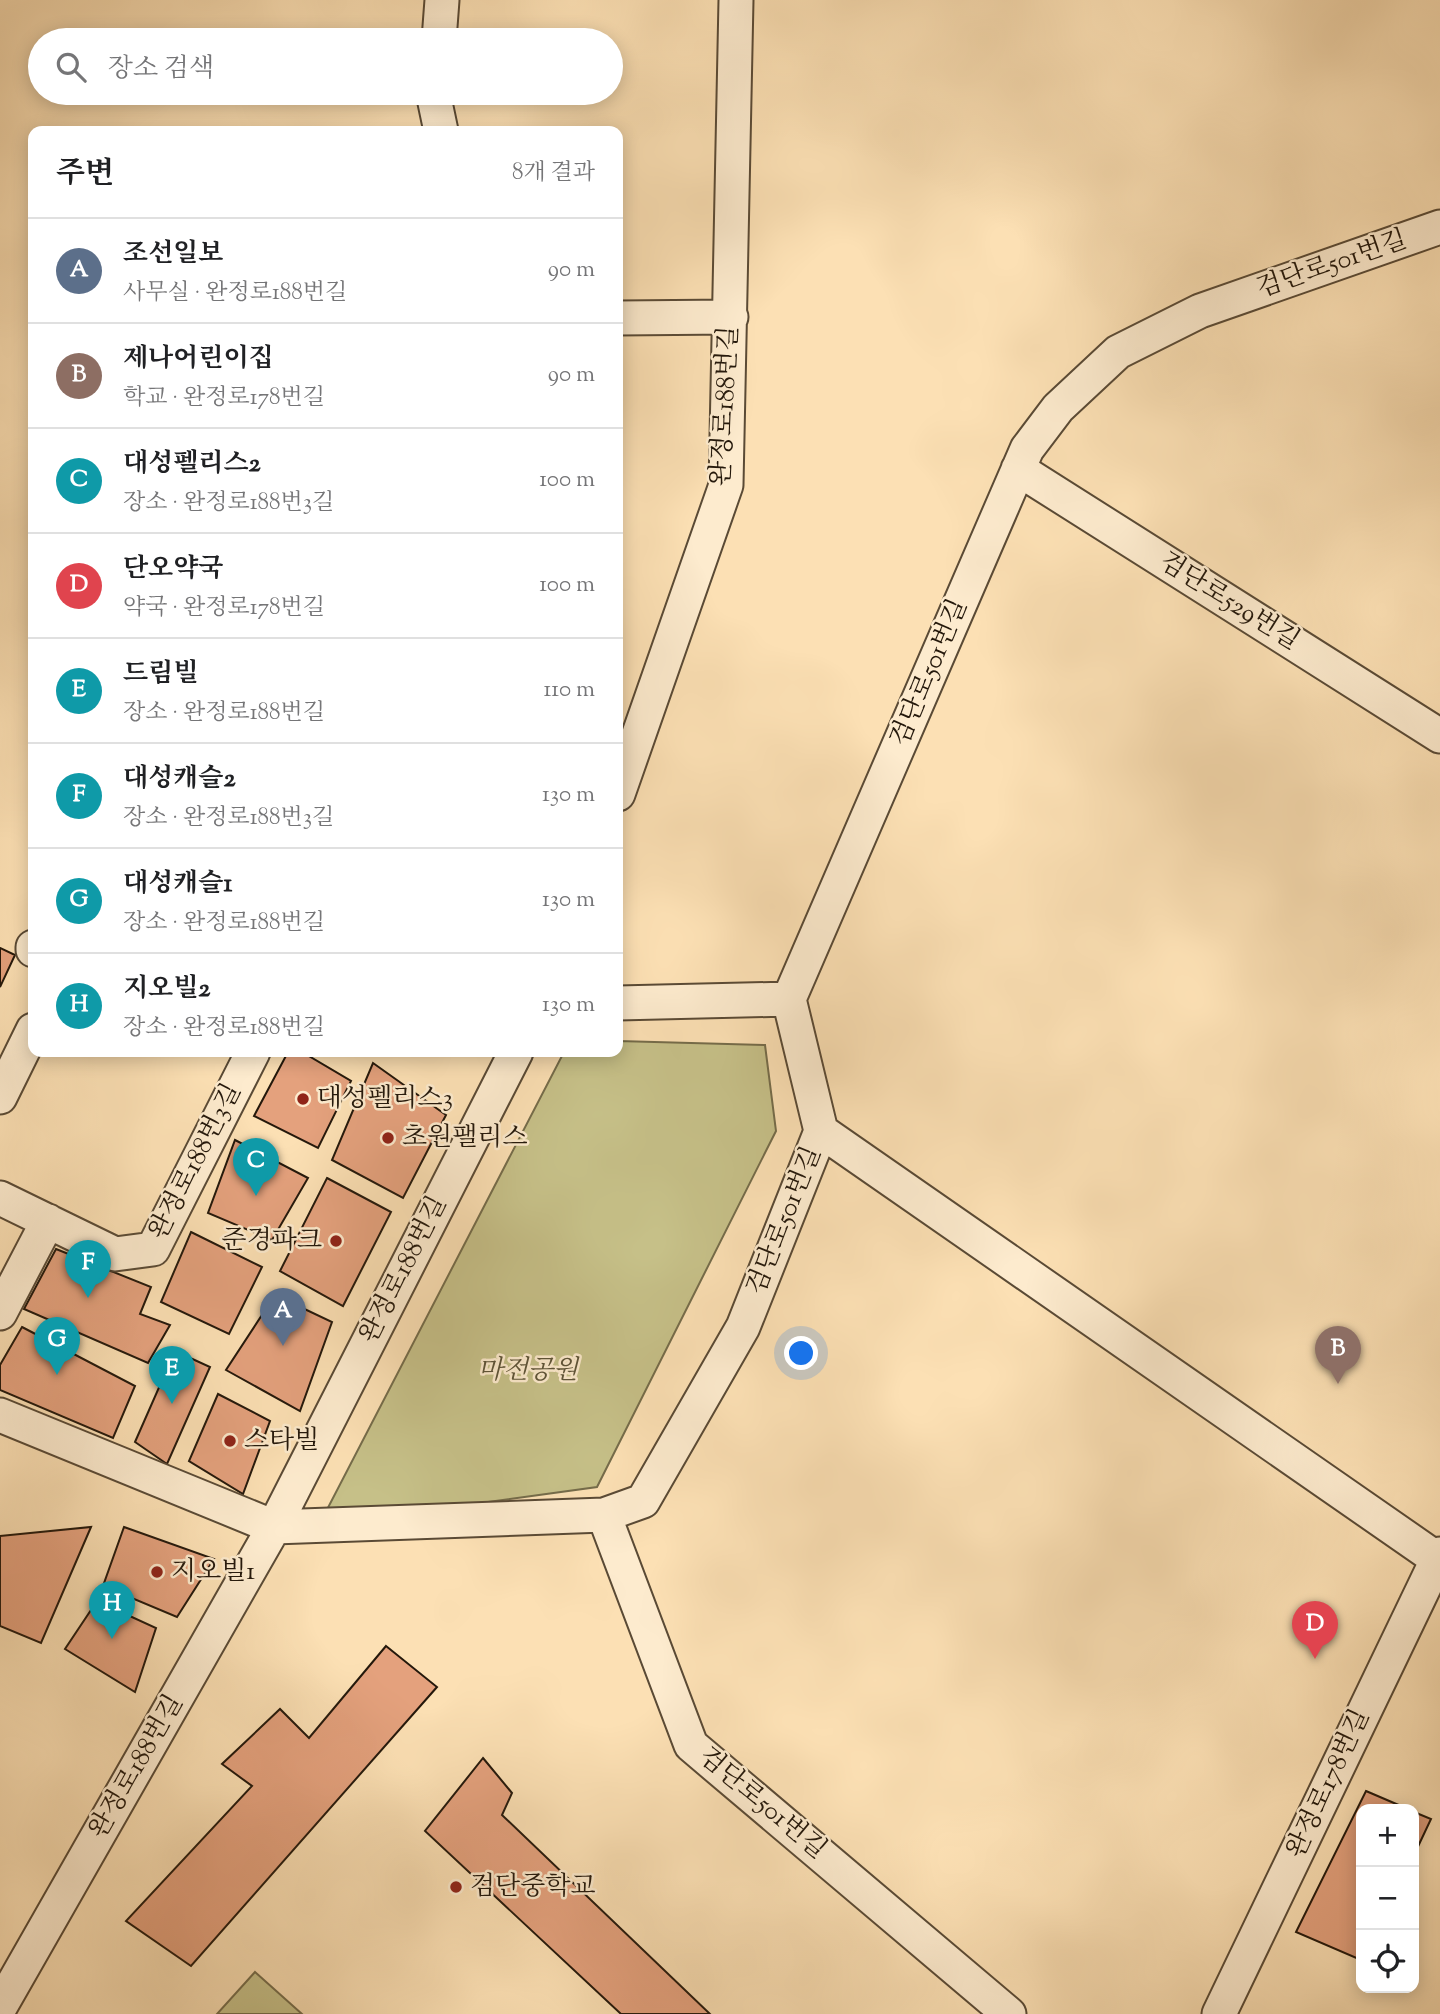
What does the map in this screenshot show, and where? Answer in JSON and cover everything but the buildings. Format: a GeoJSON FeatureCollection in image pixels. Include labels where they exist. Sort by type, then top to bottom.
{"type":"FeatureCollection","features":[{"type":"Feature","properties":{"kind":"street"},"geometry":{"type":"LineString","coordinates":[[440,28],[442,0]]}},
{"type":"Feature","properties":{"kind":"street","name":"완정로188번길"},"geometry":{"type":"LineString","coordinates":[[623,770],[726,485],[736,0]]}},
{"type":"Feature","properties":{"kind":"street"},"geometry":{"type":"LineString","coordinates":[[436,105],[440,126]]}},
{"type":"Feature","properties":{"kind":"street","name":"검단로501번길"},"geometry":{"type":"LineString","coordinates":[[1009,2014],[691,1745],[604,1515],[643,1501],[743,1327],[821,1131],[789,999],[1027,449],[1058,408],[1118,352],[1200,311],[1440,227]]}},
{"type":"Feature","properties":{"kind":"street"},"geometry":{"type":"LineString","coordinates":[[623,318],[731,317]]}},
{"type":"Feature","properties":{"kind":"street","name":"검단로529번길"},"geometry":{"type":"LineString","coordinates":[[1018,469],[1440,736]]}},
{"type":"Feature","properties":{"kind":"street"},"geometry":{"type":"LineString","coordinates":[[623,1003],[789,999]]}},
{"type":"Feature","properties":{"kind":"street"},"geometry":{"type":"LineString","coordinates":[[0,1097],[28,1040]]}},
{"type":"Feature","properties":{"kind":"street","name":"완정로188번3길"},"geometry":{"type":"LineString","coordinates":[[0,1198],[115,1254],[153,1249],[250,1057]]}},
{"type":"Feature","properties":{"kind":"street","name":"완정로188번길"},"geometry":{"type":"LineString","coordinates":[[0,2007],[274,1527],[513,1057]]}},
{"type":"Feature","properties":{"kind":"street"},"geometry":{"type":"LineString","coordinates":[[821,1131],[1439,1558]]}},
{"type":"Feature","properties":{"kind":"street"},"geometry":{"type":"LineString","coordinates":[[0,1313],[48,1221]]}},
{"type":"Feature","properties":{"kind":"street"},"geometry":{"type":"LineString","coordinates":[[0,1415],[274,1527],[604,1515]]}},
{"type":"Feature","properties":{"kind":"street","name":"완정로178번길"},"geometry":{"type":"LineString","coordinates":[[1219,2014],[1439,1558]]}},
{"type":"Feature","properties":{"kind":"green space","name":"마전공원"},"geometry":{"type":"Polygon","coordinates":[[[623,1041],[765,1045],[776,1131],[597,1487],[319,1525],[561,1057],[623,1057],[623,1041]]]}},
{"type":"Feature","properties":{"kind":"green space"},"geometry":{"type":"Polygon","coordinates":[[[255,1972],[302,2014],[217,2014],[255,1972]]]}},
{"type":"Feature","properties":{"kind":"place","name":"대성펠리스3"},"geometry":{"type":"Point","coordinates":[303,1099]}},
{"type":"Feature","properties":{"kind":"place","name":"초원팰리스"},"geometry":{"type":"Point","coordinates":[388,1138]}},
{"type":"Feature","properties":{"kind":"place","name":"대성펠리스2"},"geometry":{"type":"Point","coordinates":[256,1196]}},
{"type":"Feature","properties":{"kind":"place","name":"준경파크"},"geometry":{"type":"Point","coordinates":[336,1241]}},
{"type":"Feature","properties":{"kind":"place","name":"대성캐슬2"},"geometry":{"type":"Point","coordinates":[88,1298]}},
{"type":"Feature","properties":{"kind":"place","name":"조선일보"},"geometry":{"type":"Point","coordinates":[283,1346]}},
{"type":"Feature","properties":{"kind":"place","name":"대성캐슬1"},"geometry":{"type":"Point","coordinates":[57,1375]}},
{"type":"Feature","properties":{"kind":"place","name":"제나어린이집"},"geometry":{"type":"Point","coordinates":[1338,1384]}},
{"type":"Feature","properties":{"kind":"place","name":"드림빌"},"geometry":{"type":"Point","coordinates":[172,1404]}},
{"type":"Feature","properties":{"kind":"place","name":"스타빌"},"geometry":{"type":"Point","coordinates":[230,1441]}},
{"type":"Feature","properties":{"kind":"place","name":"지오빌1"},"geometry":{"type":"Point","coordinates":[157,1572]}},
{"type":"Feature","properties":{"kind":"place","name":"지오빌2"},"geometry":{"type":"Point","coordinates":[112,1639]}},
{"type":"Feature","properties":{"kind":"place","name":"단오약국"},"geometry":{"type":"Point","coordinates":[1315,1659]}},
{"type":"Feature","properties":{"kind":"place","name":"검단중학교"},"geometry":{"type":"Point","coordinates":[456,1887]}}]}
